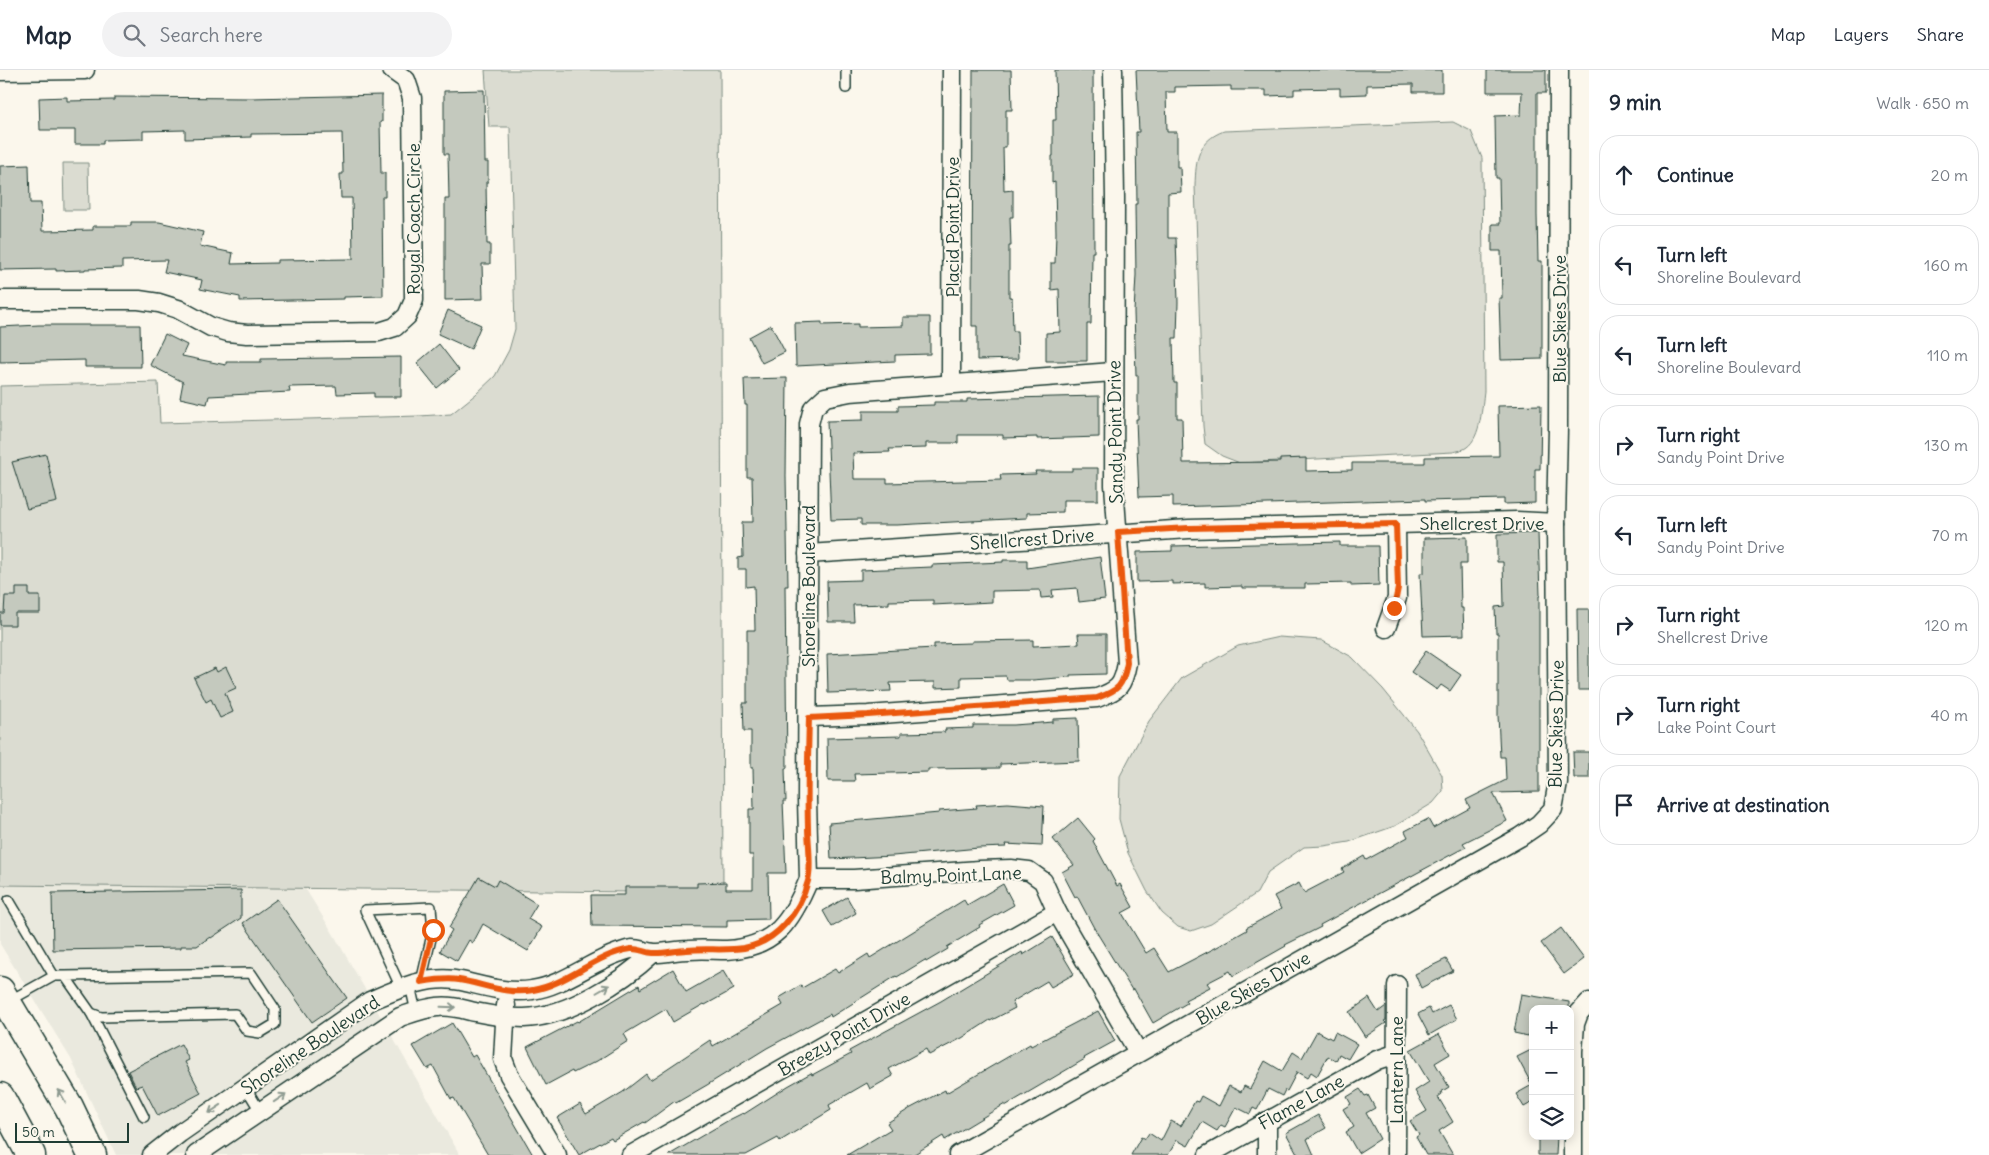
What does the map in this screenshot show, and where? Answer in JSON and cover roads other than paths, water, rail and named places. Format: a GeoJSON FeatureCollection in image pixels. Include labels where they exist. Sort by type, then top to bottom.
{"type":"FeatureCollection","features":[{"type":"Feature","properties":{"kind":"main road"},"geometry":{"type":"LineString","coordinates":[[4,997],[69,1107],[92,1155]]}},
{"type":"Feature","properties":{"kind":"main road"},"geometry":{"type":"LineString","coordinates":[[0,1097],[26,1151]]}},
{"type":"Feature","properties":{"kind":"street"},"geometry":{"type":"LineString","coordinates":[[0,71],[85,70]]}},
{"type":"Feature","properties":{"kind":"street","name":"Royal Coach Circle"},"geometry":{"type":"LineString","coordinates":[[0,300],[149,301],[178,309],[211,327],[238,333],[379,332],[395,327],[407,316],[414,300],[414,248],[412,98],[406,80],[392,70]]}},
{"type":"Feature","properties":{"kind":"street","name":"Placid Point Drive"},"geometry":{"type":"LineString","coordinates":[[951,383],[952,70]]}},
{"type":"Feature","properties":{"kind":"street","name":"Sandy Point Drive"},"geometry":{"type":"LineString","coordinates":[[809,718],[1097,698],[1112,693],[1124,680],[1127,663],[1114,476],[1115,198],[1113,70]]}},
{"type":"Feature","properties":{"kind":"street","name":"Blue Skies Drive"},"geometry":{"type":"LineString","coordinates":[[958,1155],[1520,837],[1539,824],[1553,809],[1558,782],[1556,523],[1559,70]]}},
{"type":"Feature","properties":{"kind":"street","name":"Shoreline Boulevard"},"geometry":{"type":"LineString","coordinates":[[152,1155],[180,1133],[370,1002],[411,985],[442,979],[460,980],[507,991],[532,990],[552,986],[601,959],[632,948],[653,954],[688,950],[746,948],[763,942],[777,933],[798,905],[809,879],[809,424],[813,408],[826,397],[850,392],[1114,372]]}},
{"type":"Feature","properties":{"kind":"street","name":"Shellcrest Drive"},"geometry":{"type":"LineString","coordinates":[[808,554],[1189,528],[1517,521],[1556,523]]}},
{"type":"Feature","properties":{"kind":"street"},"geometry":{"type":"LineString","coordinates":[[1386,628],[1397,598],[1396,524]]}},
{"type":"Feature","properties":{"kind":"street","name":"Balmy Point Lane"},"geometry":{"type":"LineString","coordinates":[[809,879],[854,879],[978,870],[1011,869],[1029,871],[1043,881],[1056,912],[1138,1052]]}},
{"type":"Feature","properties":{"kind":"street","name":"Breezy Point Drive"},"geometry":{"type":"LineString","coordinates":[[631,1155],[1056,912]]}},
{"type":"Feature","properties":{"kind":"street","name":"Shoreline Boulevard"},"geometry":{"type":"LineString","coordinates":[[196,1155],[400,1017],[437,1007],[456,1007],[524,1018],[544,1016],[581,1001],[632,972],[653,954]]}},
{"type":"Feature","properties":{"kind":"street","name":"Lantern Lane"},"geometry":{"type":"LineString","coordinates":[[1396,1155],[1395,1054],[1397,985]]}},
{"type":"Feature","properties":{"kind":"street"},"geometry":{"type":"LineString","coordinates":[[507,991],[503,1059],[509,1075],[558,1155]]}},
{"type":"Feature","properties":{"kind":"street"},"geometry":{"type":"LineString","coordinates":[[1573,1155],[1573,1051],[1575,1024],[1579,1013],[1589,1002]]}},
{"type":"Feature","properties":{"kind":"street","name":"Flame Lane"},"geometry":{"type":"LineString","coordinates":[[1208,1155],[1377,1060],[1395,1054]]}},
{"type":"Feature","properties":{"kind":"street"},"geometry":{"type":"LineString","coordinates":[[1267,1121],[1267,1155]]}},
{"type":"Feature","properties":{"kind":"lane"},"geometry":{"type":"LineString","coordinates":[[846,70],[846,88]]}},
{"type":"Feature","properties":{"kind":"lane"},"geometry":{"type":"LineString","coordinates":[[9,900],[54,976]]}},
{"type":"Feature","properties":{"kind":"lane"},"geometry":{"type":"LineString","coordinates":[[411,985],[433,930],[431,908],[365,910],[411,985],[416,1012]]}},
{"type":"Feature","properties":{"kind":"lane"},"geometry":{"type":"LineString","coordinates":[[4,997],[54,976],[251,973],[275,1009],[275,1024],[260,1033],[247,1031],[235,1014],[101,1017],[91,1013]]}},
{"type":"Feature","properties":{"kind":"lane"},"geometry":{"type":"LineString","coordinates":[[64,976],[91,1013],[144,1117]]}},
{"type":"Feature","properties":{"kind":"lane"},"geometry":{"type":"LineString","coordinates":[[246,1088],[260,1111]]}}]}
